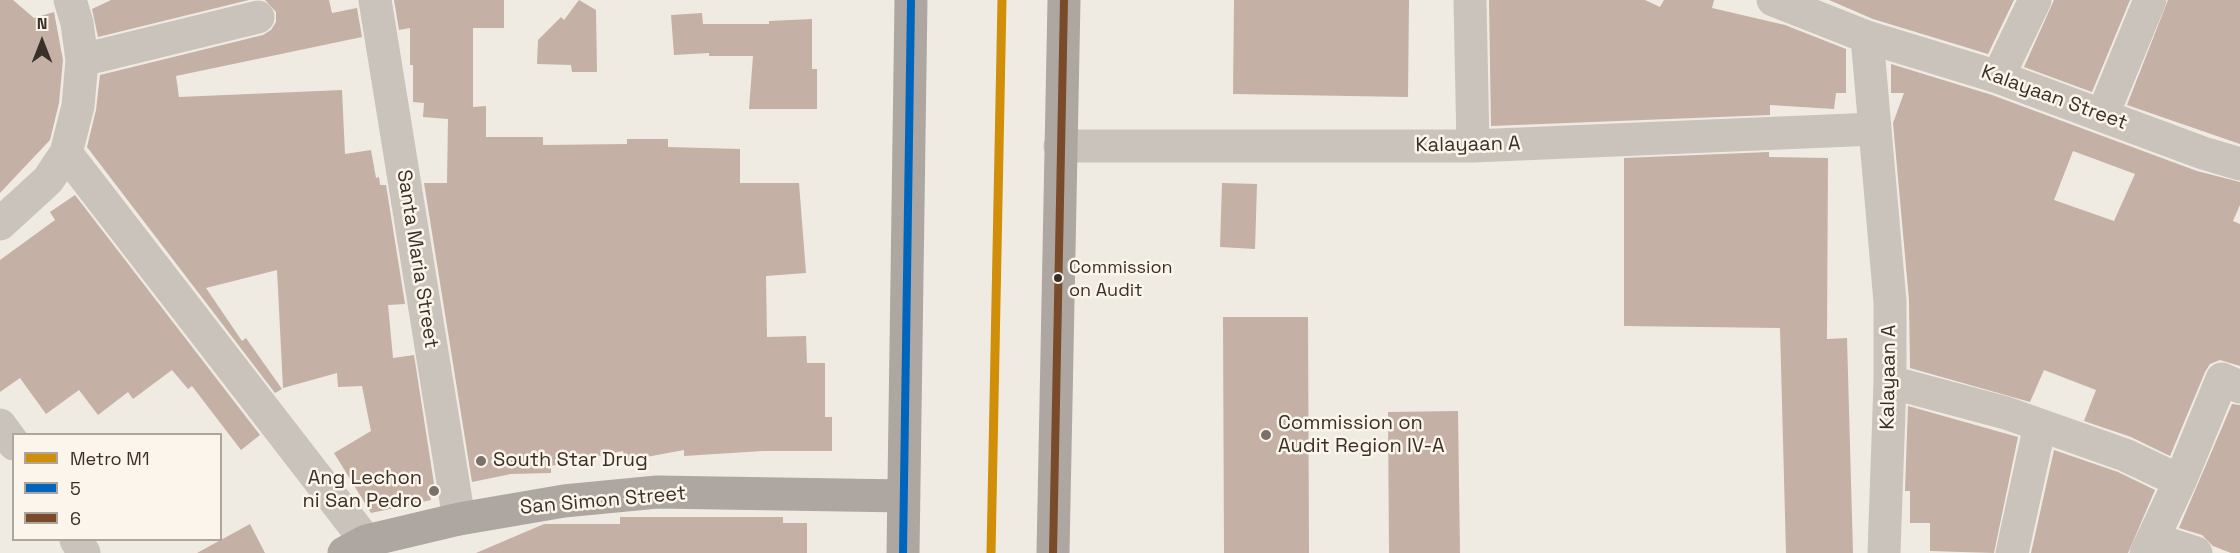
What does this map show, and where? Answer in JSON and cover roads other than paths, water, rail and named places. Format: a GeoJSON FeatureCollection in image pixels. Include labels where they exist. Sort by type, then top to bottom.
{"type":"FeatureCollection","features":[{"type":"Feature","properties":{"kind":"main road"},"geometry":{"type":"LineString","coordinates":[[903,553],[911,0]]}},
{"type":"Feature","properties":{"kind":"main road"},"geometry":{"type":"LineString","coordinates":[[1053,553],[1064,0]]}},
{"type":"Feature","properties":{"kind":"main road","name":"San Simon Street"},"geometry":{"type":"LineString","coordinates":[[355,547],[459,519],[564,501],[657,492],[904,496]]}},
{"type":"Feature","properties":{"kind":"street"},"geometry":{"type":"LineString","coordinates":[[0,224],[48,180],[66,153],[78,106],[82,60],[77,23],[70,0]]}},
{"type":"Feature","properties":{"kind":"street","name":"Santa Maria Street"},"geometry":{"type":"LineString","coordinates":[[375,0],[459,519]]}},
{"type":"Feature","properties":{"kind":"street"},"geometry":{"type":"LineString","coordinates":[[1470,0],[1473,146]]}},
{"type":"Feature","properties":{"kind":"street","name":"Kalayaan Street"},"geometry":{"type":"LineString","coordinates":[[1773,0],[1867,37],[1998,77],[2103,114],[2203,153],[2240,164]]}},
{"type":"Feature","properties":{"kind":"street"},"geometry":{"type":"LineString","coordinates":[[1998,77],[2035,0]]}},
{"type":"Feature","properties":{"kind":"street"},"geometry":{"type":"LineString","coordinates":[[2103,114],[2150,0]]}},
{"type":"Feature","properties":{"kind":"street"},"geometry":{"type":"LineString","coordinates":[[82,60],[258,17]]}},
{"type":"Feature","properties":{"kind":"street","name":"Kalayaan A"},"geometry":{"type":"LineString","coordinates":[[1867,37],[1890,302],[1890,382],[1884,553]]}},
{"type":"Feature","properties":{"kind":"street","name":"Kalayaan A"},"geometry":{"type":"LineString","coordinates":[[1060,146],[1473,146],[1875,129]]}},
{"type":"Feature","properties":{"kind":"street"},"geometry":{"type":"LineString","coordinates":[[66,153],[355,547]]}},
{"type":"Feature","properties":{"kind":"street"},"geometry":{"type":"LineString","coordinates":[[2196,553],[2150,546],[2180,481],[2222,379],[2240,387]]}},
{"type":"Feature","properties":{"kind":"street"},"geometry":{"type":"LineString","coordinates":[[1890,382],[2006,413],[2125,455],[2180,481]]}},
{"type":"Feature","properties":{"kind":"street"},"geometry":{"type":"LineString","coordinates":[[0,425],[12,441]]}},
{"type":"Feature","properties":{"kind":"street"},"geometry":{"type":"LineString","coordinates":[[2012,553],[2040,425]]}},
{"type":"Feature","properties":{"kind":"metro line","name":"M1"},"geometry":{"type":"LineString","coordinates":[[991,553],[1002,0]]}},
{"type":"Feature","properties":{"kind":"place","name":"Commission on Audit"},"geometry":{"type":"Point","coordinates":[1058,278]}},
{"type":"Feature","properties":{"kind":"place","name":"Commission on Audit Region IV-A"},"geometry":{"type":"Point","coordinates":[1266,435]}},
{"type":"Feature","properties":{"kind":"place","name":"South Star Drug"},"geometry":{"type":"Point","coordinates":[481,461]}},
{"type":"Feature","properties":{"kind":"place","name":"Ang Lechon ni San Pedro"},"geometry":{"type":"Point","coordinates":[434,491]}}]}
